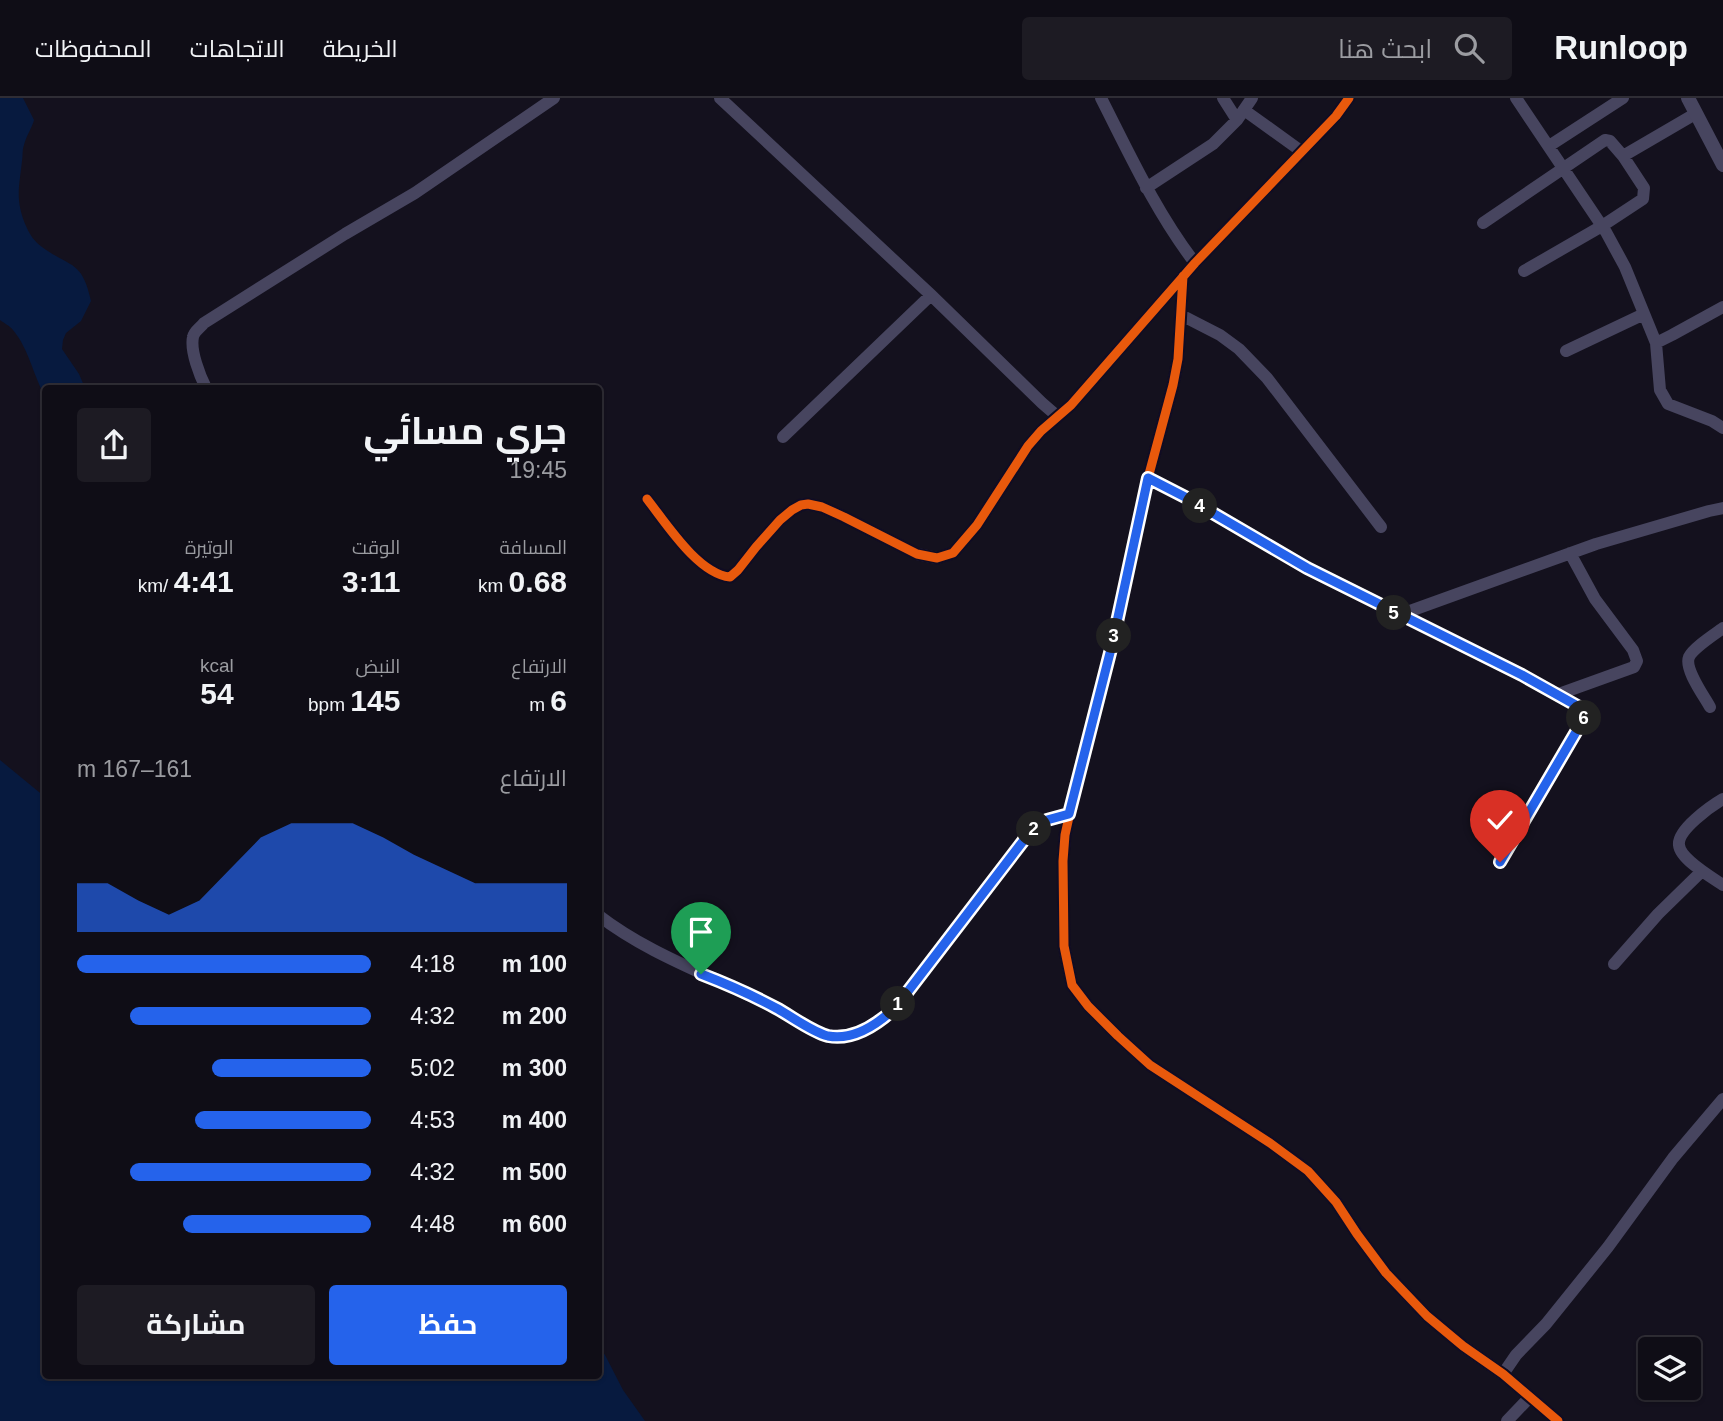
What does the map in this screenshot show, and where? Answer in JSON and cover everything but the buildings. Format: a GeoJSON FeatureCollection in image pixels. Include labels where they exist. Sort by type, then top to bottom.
{"type":"FeatureCollection","features":[{"type":"Feature","properties":{"kind":"street"},"geometry":{"type":"LineString","coordinates":[[205,385],[192,338],[204,323],[415,193],[554,98]]}},
{"type":"Feature","properties":{"kind":"street"},"geometry":{"type":"LineString","coordinates":[[720,98],[1057,416]]}},
{"type":"Feature","properties":{"kind":"street"},"geometry":{"type":"LineString","coordinates":[[1101,98],[1146,188],[1175,237],[1195,263]]}},
{"type":"Feature","properties":{"kind":"street"},"geometry":{"type":"LineString","coordinates":[[1223,98],[1240,115],[1301,151]]}},
{"type":"Feature","properties":{"kind":"street"},"geometry":{"type":"LineString","coordinates":[[1146,188],[1213,144],[1252,98]]}},
{"type":"Feature","properties":{"kind":"street"},"geometry":{"type":"LineString","coordinates":[[647,499],[687,549],[713,571],[725,577],[730,577],[738,570],[780,520],[792,510],[808,504],[833,512],[917,554],[937,558],[953,552],[964,541],[1041,431],[1071,405],[1183,276],[1336,116],[1349,98]]}},
{"type":"Feature","properties":{"kind":"street"},"geometry":{"type":"LineString","coordinates":[[1516,98],[1602,226],[1625,267],[1656,342],[1660,390],[1668,404],[1723,428]]}},
{"type":"Feature","properties":{"kind":"street"},"geometry":{"type":"LineString","coordinates":[[1549,146],[1623,98]]}},
{"type":"Feature","properties":{"kind":"street"},"geometry":{"type":"LineString","coordinates":[[1688,98],[1723,165]]}},
{"type":"Feature","properties":{"kind":"street"},"geometry":{"type":"LineString","coordinates":[[1623,156],[1695,114]]}},
{"type":"Feature","properties":{"kind":"street"},"geometry":{"type":"LineString","coordinates":[[1483,223],[1605,140],[1610,141],[1623,156],[1644,188],[1643,199],[1524,271]]}},
{"type":"Feature","properties":{"kind":"street"},"geometry":{"type":"LineString","coordinates":[[1183,276],[1178,359],[1173,385],[1148,478],[1112,645],[1069,814],[1063,861],[1064,946],[1072,985],[1088,1006],[1150,1065],[1308,1171],[1336,1202],[1386,1273],[1427,1316],[1503,1374],[1558,1421]]}},
{"type":"Feature","properties":{"kind":"street"},"geometry":{"type":"LineString","coordinates":[[783,437],[931,295]]}},
{"type":"Feature","properties":{"kind":"street"},"geometry":{"type":"LineString","coordinates":[[1656,342],[1723,307]]}},
{"type":"Feature","properties":{"kind":"street"},"geometry":{"type":"LineString","coordinates":[[1566,351],[1644,314]]}},
{"type":"Feature","properties":{"kind":"street"},"geometry":{"type":"LineString","coordinates":[[1181,315],[1220,335],[1239,349],[1267,378],[1381,527]]}},
{"type":"Feature","properties":{"kind":"street"},"geometry":{"type":"LineString","coordinates":[[1148,478],[1307,568],[1559,694],[1581,708],[1585,715],[1500,862]]}},
{"type":"Feature","properties":{"kind":"street"},"geometry":{"type":"LineString","coordinates":[[1399,615],[1570,553],[1646,528],[1723,508]]}},
{"type":"Feature","properties":{"kind":"street"},"geometry":{"type":"LineString","coordinates":[[1559,694],[1634,667],[1637,661],[1633,650],[1595,599],[1570,553]]}},
{"type":"Feature","properties":{"kind":"street"},"geometry":{"type":"LineString","coordinates":[[1710,707],[1689,670],[1688,662],[1691,653],[1723,628]]}},
{"type":"Feature","properties":{"kind":"street"},"geometry":{"type":"LineString","coordinates":[[1723,814],[1718,802],[1690,825],[1679,840],[1683,855],[1723,885]]}},
{"type":"Feature","properties":{"kind":"street"},"geometry":{"type":"LineString","coordinates":[[602,918],[652,950],[773,1006],[827,1036],[847,1036],[859,1033],[884,1018],[896,1007],[1027,836],[1047,820],[1069,814]]}},
{"type":"Feature","properties":{"kind":"street"},"geometry":{"type":"LineString","coordinates":[[1614,964],[1634,939],[1702,871]]}},
{"type":"Feature","properties":{"kind":"street"},"geometry":{"type":"LineString","coordinates":[[1503,1374],[1608,1247],[1673,1158],[1723,1099]]}},
{"type":"Feature","properties":{"kind":"street"},"geometry":{"type":"LineString","coordinates":[[1507,1421],[1530,1398]]}},
{"type":"Feature","properties":{"kind":"water"},"geometry":{"type":"Polygon","coordinates":[[[0,98],[23,98],[34,120],[23,147],[20,209],[32,238],[52,254],[74,266],[88,288],[91,301],[81,321],[66,333],[62,349],[84,385],[42,385],[42,390],[18,337],[0,320],[0,98]]]}},
{"type":"Feature","properties":{"kind":"water"},"geometry":{"type":"Polygon","coordinates":[[[0,760],[42,795],[42,1379],[602,1379],[602,1351],[623,1390],[645,1421],[0,1421],[0,760]]]}},
{"type":"Feature","properties":{"kind":"cycle path"},"geometry":{"type":"LineString","coordinates":[[647,499],[695,557],[718,574],[730,577],[780,520],[792,510],[808,504],[844,517],[917,554],[937,558],[953,553],[977,525],[1028,446],[1041,431],[1071,405],[1195,263],[1336,116],[1349,98]]}},
{"type":"Feature","properties":{"kind":"cycle path"},"geometry":{"type":"LineString","coordinates":[[1183,276],[1178,359],[1173,385],[1148,478],[1112,645],[1065,835],[1064,946],[1072,985],[1088,1006],[1150,1065],[1308,1171],[1336,1202],[1386,1273],[1427,1316],[1503,1374],[1558,1421]]}},
{"type":"Feature","properties":{"kind":"route"},"geometry":{"type":"LineString","coordinates":[[701,974],[773,1006],[827,1036],[859,1033],[884,1018],[896,1007],[1027,836],[1047,820],[1069,814],[1112,645],[1148,478],[1307,568],[1559,694],[1584,711],[1583,720],[1500,862]]}}]}
